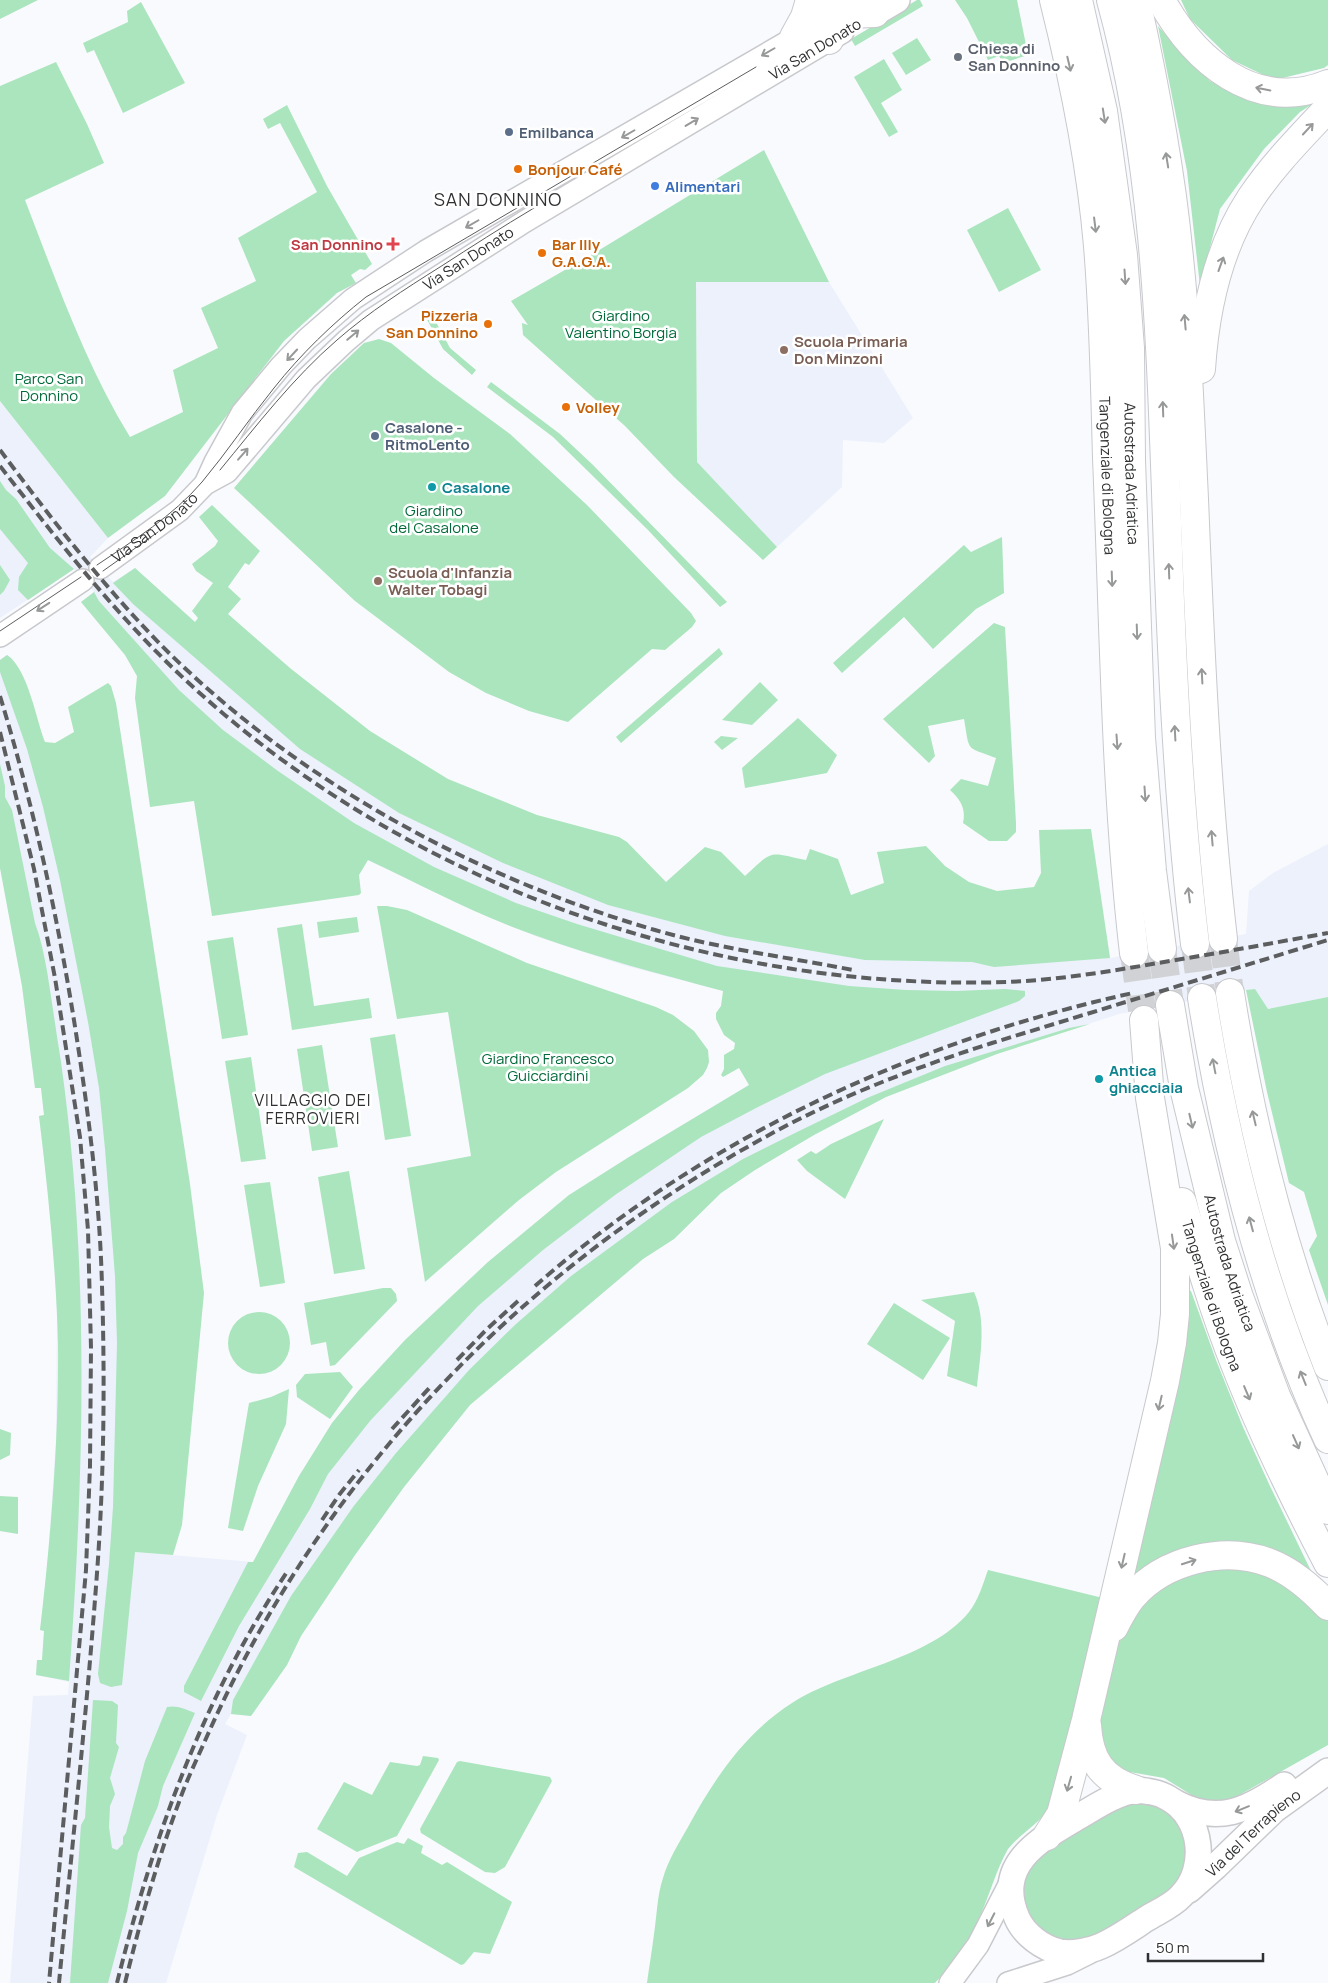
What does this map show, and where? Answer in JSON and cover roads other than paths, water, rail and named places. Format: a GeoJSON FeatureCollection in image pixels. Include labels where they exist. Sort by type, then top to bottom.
{"type":"FeatureCollection","features":[{"type":"Feature","properties":{"kind":"highway"},"geometry":{"type":"LineString","coordinates":[[794,37],[805,17],[810,0]]}},
{"type":"Feature","properties":{"kind":"highway","name":"Tangenziale di Bologna"},"geometry":{"type":"LineString","coordinates":[[1054,0],[1078,108],[1098,246],[1106,404],[1116,737],[1134,954]]}},
{"type":"Feature","properties":{"kind":"highway","name":"Autostrada Adriatica"},"geometry":{"type":"LineString","coordinates":[[1078,0],[1103,111],[1123,255],[1130,348],[1131,460],[1141,738],[1151,861],[1162,949]]}},
{"type":"Feature","properties":{"kind":"highway"},"geometry":{"type":"LineString","coordinates":[[1111,0],[1134,106],[1154,248],[1161,346],[1176,736],[1183,833],[1195,944]]}},
{"type":"Feature","properties":{"kind":"highway"},"geometry":{"type":"LineString","coordinates":[[1136,0],[1158,107],[1178,247],[1187,352],[1206,748],[1214,862],[1224,939]]}},
{"type":"Feature","properties":{"kind":"highway"},"geometry":{"type":"LineString","coordinates":[[1161,0],[1186,38],[1224,74],[1244,84],[1263,90],[1281,92],[1302,91],[1328,84]]}},
{"type":"Feature","properties":{"kind":"highway"},"geometry":{"type":"LineString","coordinates":[[829,40],[836,28],[856,4]]}},
{"type":"Feature","properties":{"kind":"highway"},"geometry":{"type":"LineString","coordinates":[[1194,503],[1203,346],[1210,303],[1227,245],[1251,198],[1279,161],[1328,108]]}},
{"type":"Feature","properties":{"kind":"highway"},"geometry":{"type":"LineString","coordinates":[[1230,993],[1249,1096],[1294,1272],[1328,1366]]}},
{"type":"Feature","properties":{"kind":"highway","name":"Autostrada Adriatica"},"geometry":{"type":"LineString","coordinates":[[1202,998],[1231,1148],[1268,1284],[1287,1339],[1328,1439]]}},
{"type":"Feature","properties":{"kind":"highway","name":"Autostrada Adriatica"},"geometry":{"type":"LineString","coordinates":[[1170,1005],[1184,1088],[1221,1241],[1239,1297],[1276,1396],[1328,1510]]}},
{"type":"Feature","properties":{"kind":"highway","name":"Tangenziale di Bologna"},"geometry":{"type":"LineString","coordinates":[[1106,1641],[1118,1581],[1165,1381],[1175,1314],[1175,1248],[1150,1098],[1143,1015],[1159,1102],[1178,1186],[1215,1310],[1234,1364],[1269,1446],[1328,1564]]}},
{"type":"Feature","properties":{"kind":"highway"},"geometry":{"type":"LineString","coordinates":[[1261,1146],[1309,1288],[1328,1332]]}},
{"type":"Feature","properties":{"kind":"highway"},"geometry":{"type":"LineString","coordinates":[[1047,1836],[1061,1814],[1106,1641],[1133,1597],[1148,1584],[1165,1572],[1180,1565],[1211,1556],[1247,1557],[1269,1562],[1287,1571],[1304,1582],[1328,1606]]}},
{"type":"Feature","properties":{"kind":"highway"},"geometry":{"type":"LineString","coordinates":[[1086,1720],[1090,1746],[1100,1770],[1112,1780],[1136,1790]]}},
{"type":"Feature","properties":{"kind":"main road","name":"Via San Donato"},"geometry":{"type":"LineString","coordinates":[[205,484],[242,413],[307,339],[353,299],[418,256],[794,37],[856,4]]}},
{"type":"Feature","properties":{"kind":"main road","name":"Via San Donato"},"geometry":{"type":"LineString","coordinates":[[0,636],[92,574],[180,510],[205,484],[227,472],[306,379],[346,341],[372,320],[524,222],[829,40]]}},
{"type":"Feature","properties":{"kind":"main road","name":"Via del Terrapieno"},"geometry":{"type":"LineString","coordinates":[[1176,1803],[1191,1811],[1202,1814],[1234,1812],[1266,1797],[1328,1756]]}},
{"type":"Feature","properties":{"kind":"main road","name":"Via del Terrapieno"},"geometry":{"type":"LineString","coordinates":[[1181,1897],[1275,1809],[1328,1771]]}},
{"type":"Feature","properties":{"kind":"main road"},"geometry":{"type":"LineString","coordinates":[[950,1983],[978,1945],[1023,1855],[1047,1836],[1110,1798],[1122,1793],[1136,1790],[1160,1794],[1176,1803],[1192,1822],[1197,1835],[1199,1850],[1194,1875],[1181,1897],[1100,1947],[1067,1964],[1008,1983]]}},
{"type":"Feature","properties":{"kind":"main road"},"geometry":{"type":"LineString","coordinates":[[1013,1877],[1012,1894],[1014,1910],[1021,1926],[1030,1936],[1060,1952],[1085,1951],[1100,1947]]}},
{"type":"Feature","properties":{"kind":"tunnel"},"geometry":{"type":"LineString","coordinates":[[1223,939],[1230,993]]}},
{"type":"Feature","properties":{"kind":"tunnel"},"geometry":{"type":"LineString","coordinates":[[1195,944],[1202,998]]}},
{"type":"Feature","properties":{"kind":"tunnel"},"geometry":{"type":"LineString","coordinates":[[1162,949],[1170,1005]]}},
{"type":"Feature","properties":{"kind":"tunnel"},"geometry":{"type":"LineString","coordinates":[[1134,953],[1142,1010]]}},
{"type":"Feature","properties":{"kind":"tram line"},"geometry":{"type":"LineString","coordinates":[[97,565],[153,527],[179,506],[211,471],[284,375],[329,329],[366,297],[756,67]]}},
{"type":"Feature","properties":{"kind":"tram line"},"geometry":{"type":"LineString","coordinates":[[220,470],[290,386],[349,330],[400,292],[534,208]]}},
{"type":"Feature","properties":{"kind":"tram line"},"geometry":{"type":"LineString","coordinates":[[103,571],[158,532]]}},
{"type":"Feature","properties":{"kind":"tram line"},"geometry":{"type":"LineString","coordinates":[[0,631],[81,577]]}},
{"type":"Feature","properties":{"kind":"railway"},"geometry":{"type":"LineString","coordinates":[[0,450],[81,555],[169,653],[221,700],[276,744],[334,785],[395,821],[458,854],[522,883],[588,909],[679,937],[853,970]]}},
{"type":"Feature","properties":{"kind":"railway"},"geometry":{"type":"LineString","coordinates":[[0,466],[63,546],[129,623],[177,672],[263,746],[357,810],[456,865],[561,909],[670,943],[781,967],[894,980],[1007,982],[1066,977],[1226,952],[1328,933]]}},
{"type":"Feature","properties":{"kind":"railway"},"geometry":{"type":"LineString","coordinates":[[0,696],[35,826],[63,957],[78,1046],[90,1136],[101,1256],[104,1394],[97,1573],[89,1676],[59,1983]]}},
{"type":"Feature","properties":{"kind":"railway"},"geometry":{"type":"LineString","coordinates":[[0,732],[34,869],[55,978],[80,1137],[88,1230],[91,1348],[90,1466],[86,1570],[49,1983]]}},
{"type":"Feature","properties":{"kind":"railway"},"geometry":{"type":"LineString","coordinates":[[125,1983],[149,1892],[182,1793],[208,1734],[256,1638],[311,1548],[374,1463],[443,1384],[519,1310],[600,1244],[688,1183],[780,1129],[832,1104],[884,1081],[992,1043],[1328,940]]}},
{"type":"Feature","properties":{"kind":"railway"},"geometry":{"type":"LineString","coordinates":[[535,1286],[600,1233],[669,1185],[741,1141],[815,1102],[892,1068],[971,1038],[1051,1013],[1133,993]]}},
{"type":"Feature","properties":{"kind":"railway"},"geometry":{"type":"LineString","coordinates":[[457,1360],[518,1301]]}},
{"type":"Feature","properties":{"kind":"railway"},"geometry":{"type":"LineString","coordinates":[[392,1429],[432,1385]]}},
{"type":"Feature","properties":{"kind":"railway"},"geometry":{"type":"LineString","coordinates":[[322,1520],[359,1470]]}},
{"type":"Feature","properties":{"kind":"railway"},"geometry":{"type":"LineString","coordinates":[[117,1983],[147,1875],[164,1822],[184,1770],[230,1669],[257,1620],[287,1572]]}},
{"type":"Feature","properties":{"kind":"place","name":"Chiesa di San Donnino"},"geometry":{"type":"Point","coordinates":[958,57]}},
{"type":"Feature","properties":{"kind":"place","name":"Emilbanca"},"geometry":{"type":"Point","coordinates":[509,132]}},
{"type":"Feature","properties":{"kind":"place","name":"Bonjour Café"},"geometry":{"type":"Point","coordinates":[518,169]}},
{"type":"Feature","properties":{"kind":"place","name":"Alimentari"},"geometry":{"type":"Point","coordinates":[655,186]}},
{"type":"Feature","properties":{"kind":"place","name":"San Donnino"},"geometry":{"type":"Point","coordinates":[393,244]}},
{"type":"Feature","properties":{"kind":"place","name":"Bar Illy G.A.G.A."},"geometry":{"type":"Point","coordinates":[542,253]}},
{"type":"Feature","properties":{"kind":"place","name":"Pizzeria San Donnino"},"geometry":{"type":"Point","coordinates":[488,324]}},
{"type":"Feature","properties":{"kind":"place","name":"Scuola Primaria Don Minzoni"},"geometry":{"type":"Point","coordinates":[784,350]}},
{"type":"Feature","properties":{"kind":"place","name":"Volley"},"geometry":{"type":"Point","coordinates":[566,407]}},
{"type":"Feature","properties":{"kind":"place","name":"Casalone - RitmoLento"},"geometry":{"type":"Point","coordinates":[375,436]}},
{"type":"Feature","properties":{"kind":"place","name":"Casalone"},"geometry":{"type":"Point","coordinates":[432,487]}},
{"type":"Feature","properties":{"kind":"place","name":"Scuola d'Infanzia Walter Tobagi"},"geometry":{"type":"Point","coordinates":[378,581]}},
{"type":"Feature","properties":{"kind":"place","name":"Antica ghiacciaia"},"geometry":{"type":"Point","coordinates":[1099,1079]}},
{"type":"Feature","properties":{"kind":"district","name":"SAN DONNINO"},"geometry":{"type":"Point","coordinates":[498,199]}},
{"type":"Feature","properties":{"kind":"district","name":"VILLAGGIO DEI FERROVIERI"},"geometry":{"type":"Point","coordinates":[313,1109]}},
{"type":"Feature","properties":{"kind":"park label","name":"Giardino Valentino Borgia"},"geometry":{"type":"Point","coordinates":[621,324]}},
{"type":"Feature","properties":{"kind":"park label","name":"Parco San Donnino"},"geometry":{"type":"Point","coordinates":[49,386]}},
{"type":"Feature","properties":{"kind":"park label","name":"Giardino del Casalone"},"geometry":{"type":"Point","coordinates":[434,518]}},
{"type":"Feature","properties":{"kind":"park label","name":"Giardino Francesco Guicciardini"},"geometry":{"type":"Point","coordinates":[548,1066]}}]}
